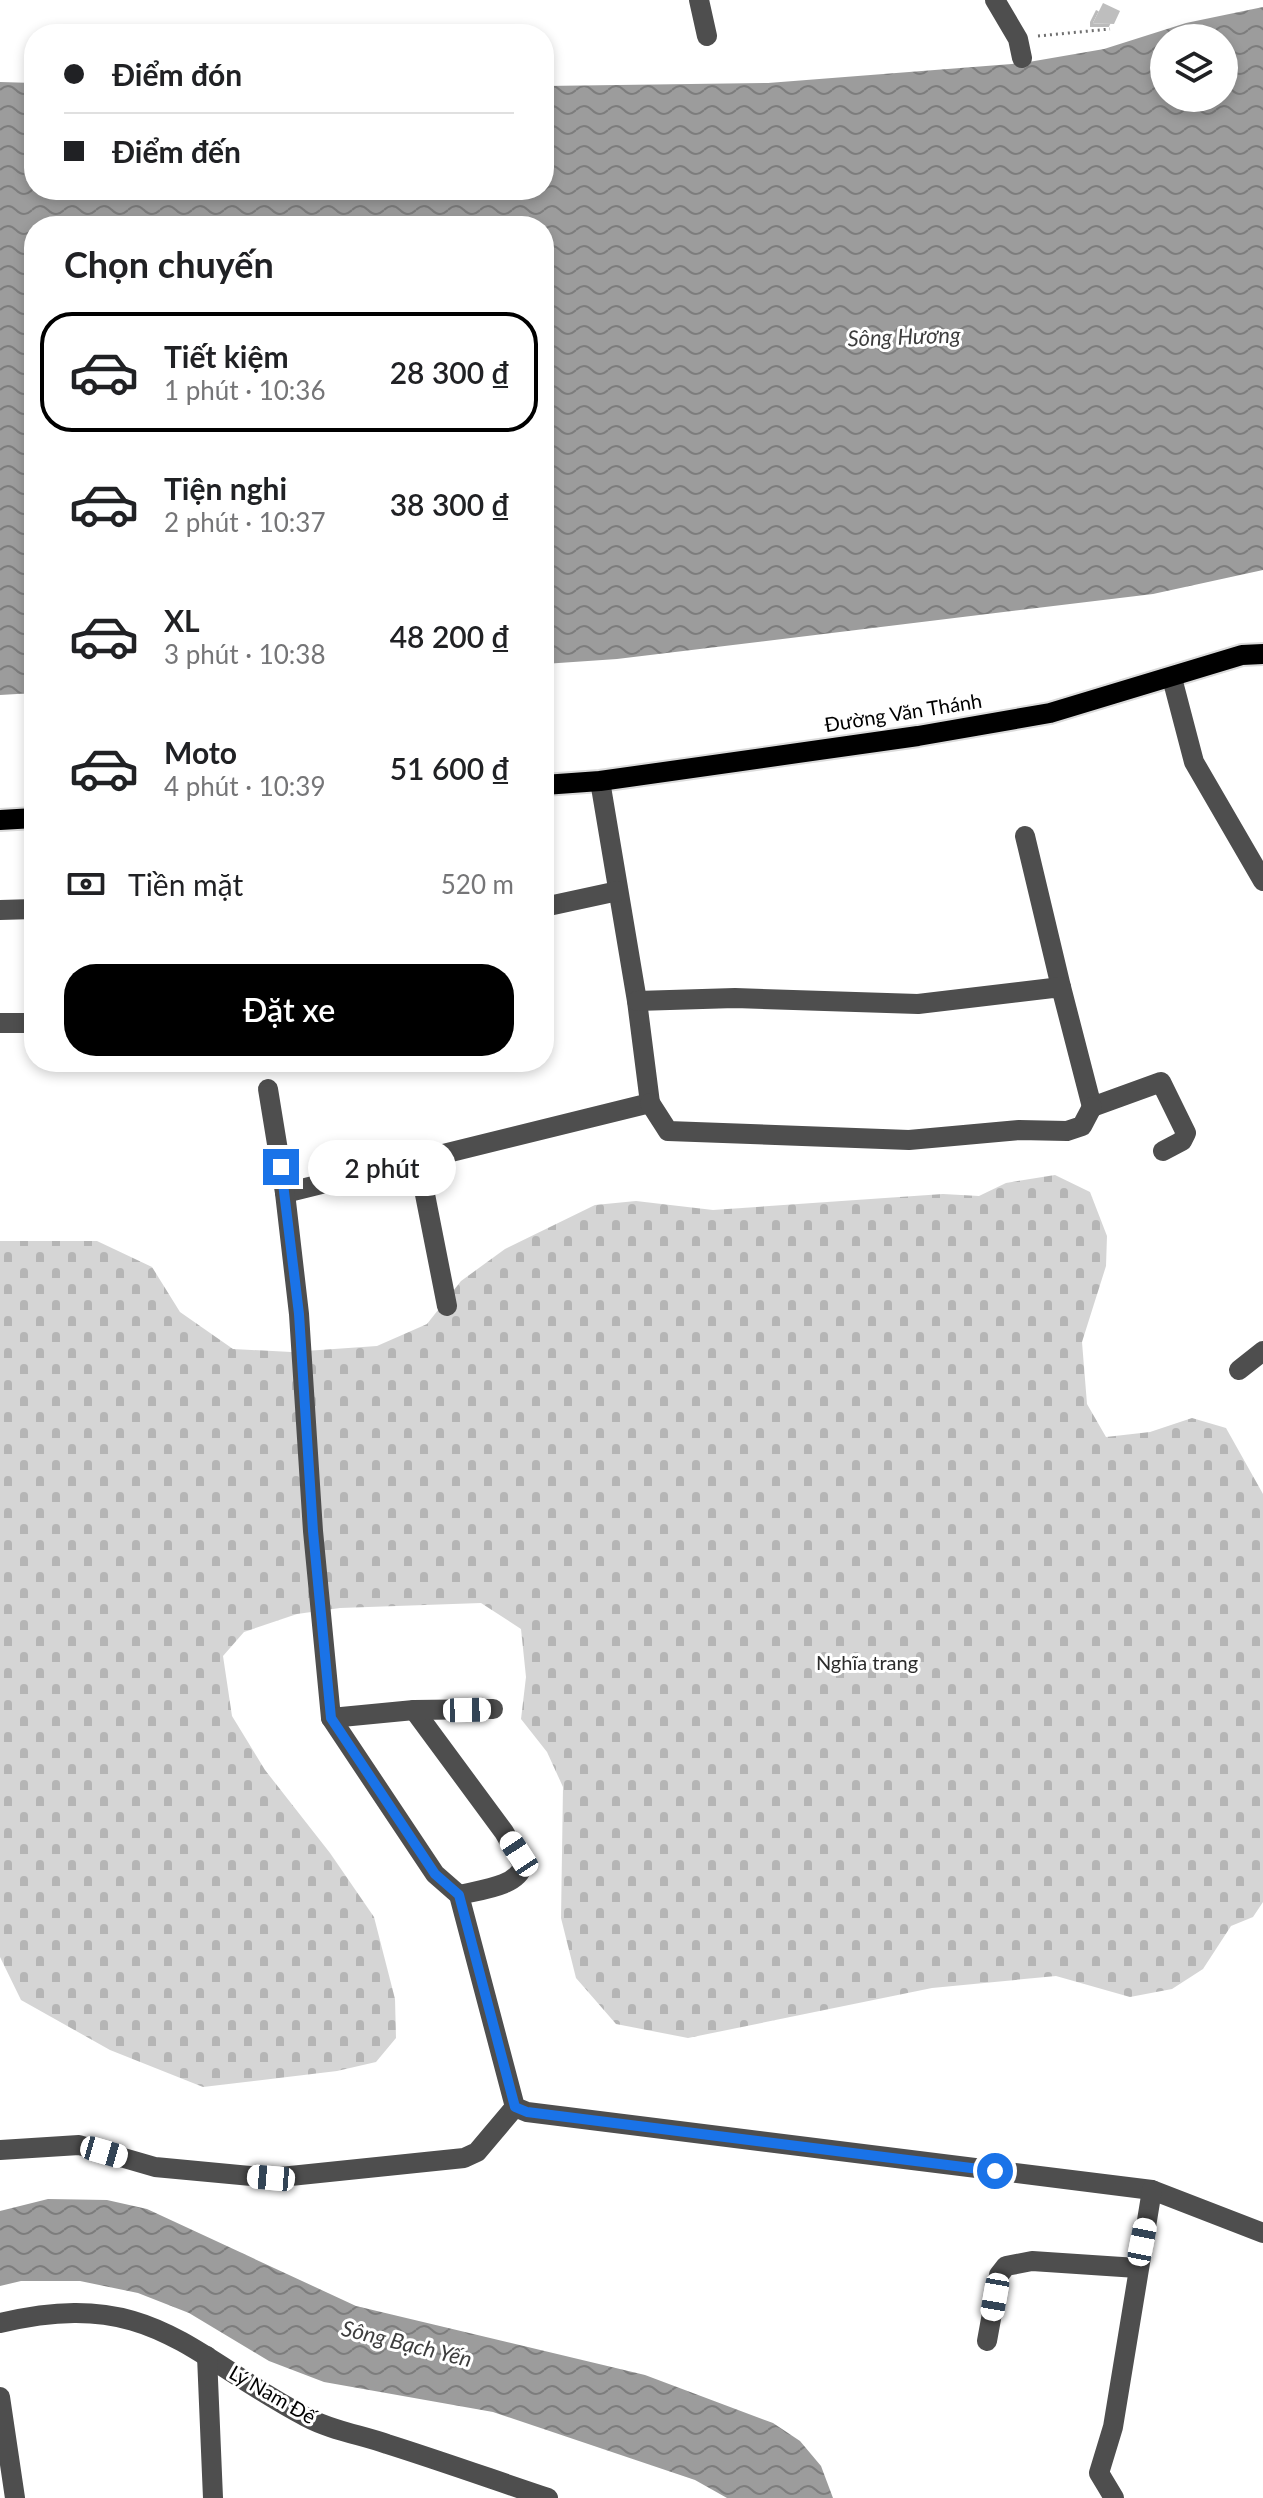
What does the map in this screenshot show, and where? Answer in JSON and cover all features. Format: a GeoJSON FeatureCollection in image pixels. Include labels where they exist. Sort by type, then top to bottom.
{"type":"FeatureCollection","features":[{"type":"Feature","properties":{"kind":"main road","name":"Đường Văn Thánh"},"geometry":{"type":"LineString","coordinates":[[554,784],[600,781],[918,736],[1050,713],[1242,655],[1263,654]]}},
{"type":"Feature","properties":{"kind":"main road"},"geometry":{"type":"LineString","coordinates":[[0,820],[24,819]]}},
{"type":"Feature","properties":{"kind":"street"},"geometry":{"type":"LineString","coordinates":[[699,0],[707,36]]}},
{"type":"Feature","properties":{"kind":"street"},"geometry":{"type":"LineString","coordinates":[[995,0],[1020,48]]}},
{"type":"Feature","properties":{"kind":"street"},"geometry":{"type":"LineString","coordinates":[[1172,678],[1194,762],[1263,881]]}},
{"type":"Feature","properties":{"kind":"street"},"geometry":{"type":"LineString","coordinates":[[600,781],[637,1001],[650,1103],[668,1131],[836,1139],[939,1139],[1019,1130],[1067,1131],[1082,1126],[1092,1107],[1025,836]]}},
{"type":"Feature","properties":{"kind":"street"},"geometry":{"type":"LineString","coordinates":[[554,905],[618,891]]}},
{"type":"Feature","properties":{"kind":"street"},"geometry":{"type":"LineString","coordinates":[[0,910],[24,909]]}},
{"type":"Feature","properties":{"kind":"street"},"geometry":{"type":"LineString","coordinates":[[637,1001],[735,998],[918,1004],[1061,987]]}},
{"type":"Feature","properties":{"kind":"street"},"geometry":{"type":"LineString","coordinates":[[0,1023],[24,1023]]}},
{"type":"Feature","properties":{"kind":"street"},"geometry":{"type":"LineString","coordinates":[[1092,1107],[1161,1082],[1186,1133],[1182,1141],[1163,1151]]}},
{"type":"Feature","properties":{"kind":"street"},"geometry":{"type":"LineString","coordinates":[[268,1089],[285,1193],[299,1314],[313,1531],[331,1718],[435,1874],[459,1895],[515,2107]]}},
{"type":"Feature","properties":{"kind":"street"},"geometry":{"type":"LineString","coordinates":[[285,1193],[650,1103]]}},
{"type":"Feature","properties":{"kind":"street"},"geometry":{"type":"LineString","coordinates":[[418,1159],[447,1306]]}},
{"type":"Feature","properties":{"kind":"street"},"geometry":{"type":"LineString","coordinates":[[1239,1370],[1263,1351]]}},
{"type":"Feature","properties":{"kind":"street"},"geometry":{"type":"LineString","coordinates":[[331,1718],[414,1710],[493,1709]]}},
{"type":"Feature","properties":{"kind":"street"},"geometry":{"type":"LineString","coordinates":[[414,1710],[504,1832],[523,1865],[515,1878],[459,1895]]}},
{"type":"Feature","properties":{"kind":"street"},"geometry":{"type":"LineString","coordinates":[[0,2150],[79,2145],[155,2167],[271,2178],[464,2158],[477,2152],[515,2107]]}},
{"type":"Feature","properties":{"kind":"street"},"geometry":{"type":"LineString","coordinates":[[515,2107],[527,2112],[1152,2190],[1263,2233]]}},
{"type":"Feature","properties":{"kind":"street"},"geometry":{"type":"LineString","coordinates":[[1114,2498],[1099,2473],[1113,2427],[1152,2190]]}},
{"type":"Feature","properties":{"kind":"street"},"geometry":{"type":"LineString","coordinates":[[987,2341],[999,2275],[1006,2266],[1032,2261],[1137,2268]]}},
{"type":"Feature","properties":{"kind":"street","name":"Lý Nam Đế"},"geometry":{"type":"LineString","coordinates":[[0,2323],[45,2312],[92,2311],[134,2320],[171,2334],[308,2418],[548,2498]]}},
{"type":"Feature","properties":{"kind":"street"},"geometry":{"type":"LineString","coordinates":[[207,2356],[213,2498]]}},
{"type":"Feature","properties":{"kind":"street"},"geometry":{"type":"LineString","coordinates":[[0,2397],[15,2498]]}},
{"type":"Feature","properties":{"kind":"path"},"geometry":{"type":"LineString","coordinates":[[1020,48],[1110,29]]}},
{"type":"Feature","properties":{"kind":"green space","name":"Nghĩa trang"},"geometry":{"type":"Polygon","coordinates":[[[1055,1175],[1090,1192],[1107,1236],[1106,1266],[1082,1342],[1087,1404],[1106,1437],[1150,1432],[1192,1418],[1226,1428],[1263,1494],[1263,1902],[1253,1917],[1231,1926],[1203,1969],[1172,1989],[1130,1997],[1056,1976],[932,1988],[688,2038],[616,2024],[576,1978],[561,1918],[563,1787],[547,1752],[521,1719],[526,1677],[521,1629],[481,1603],[340,1608],[297,1614],[244,1632],[223,1656],[232,1716],[265,1770],[330,1853],[374,1917],[395,1999],[396,2038],[376,2062],[337,2071],[203,2087],[110,2050],[21,2000],[0,1957],[0,1241],[97,1241],[152,1267],[180,1312],[233,1349],[291,1352],[377,1346],[427,1324],[461,1281],[505,1249],[595,1205],[636,1201],[713,1210],[943,1194],[979,1196],[1006,1183],[1055,1175]]]}},
{"type":"Feature","properties":{"kind":"water","name":"Sông Hương"},"geometry":{"type":"Polygon","coordinates":[[[1263,7],[1263,570],[1153,594],[617,659],[554,663],[554,216],[24,216],[24,694],[0,695],[0,82],[24,83],[24,200],[554,200],[554,86],[768,83],[1023,63],[1104,49],[1150,34],[1150,112],[1238,112],[1238,24],[1183,24],[1263,7]]]}},
{"type":"Feature","properties":{"kind":"water","name":"Sông Bạch Yến"},"geometry":{"type":"Polygon","coordinates":[[[48,2199],[107,2200],[147,2209],[356,2306],[645,2375],[773,2423],[800,2441],[821,2466],[833,2498],[727,2498],[695,2480],[493,2412],[324,2382],[269,2361],[189,2313],[138,2293],[80,2281],[21,2281],[0,2286],[0,2211],[48,2199]]]}},
{"type":"Feature","properties":{"kind":"building"},"geometry":{"type":"Polygon","coordinates":[[[1103,3],[1120,11],[1114,24],[1093,23],[1103,3]]]}},
{"type":"Feature","properties":{"kind":"route"},"geometry":{"type":"LineString","coordinates":[[281,1167],[299,1314],[313,1531],[331,1718],[435,1874],[459,1895],[515,2107],[527,2112],[995,2171]]}}]}
